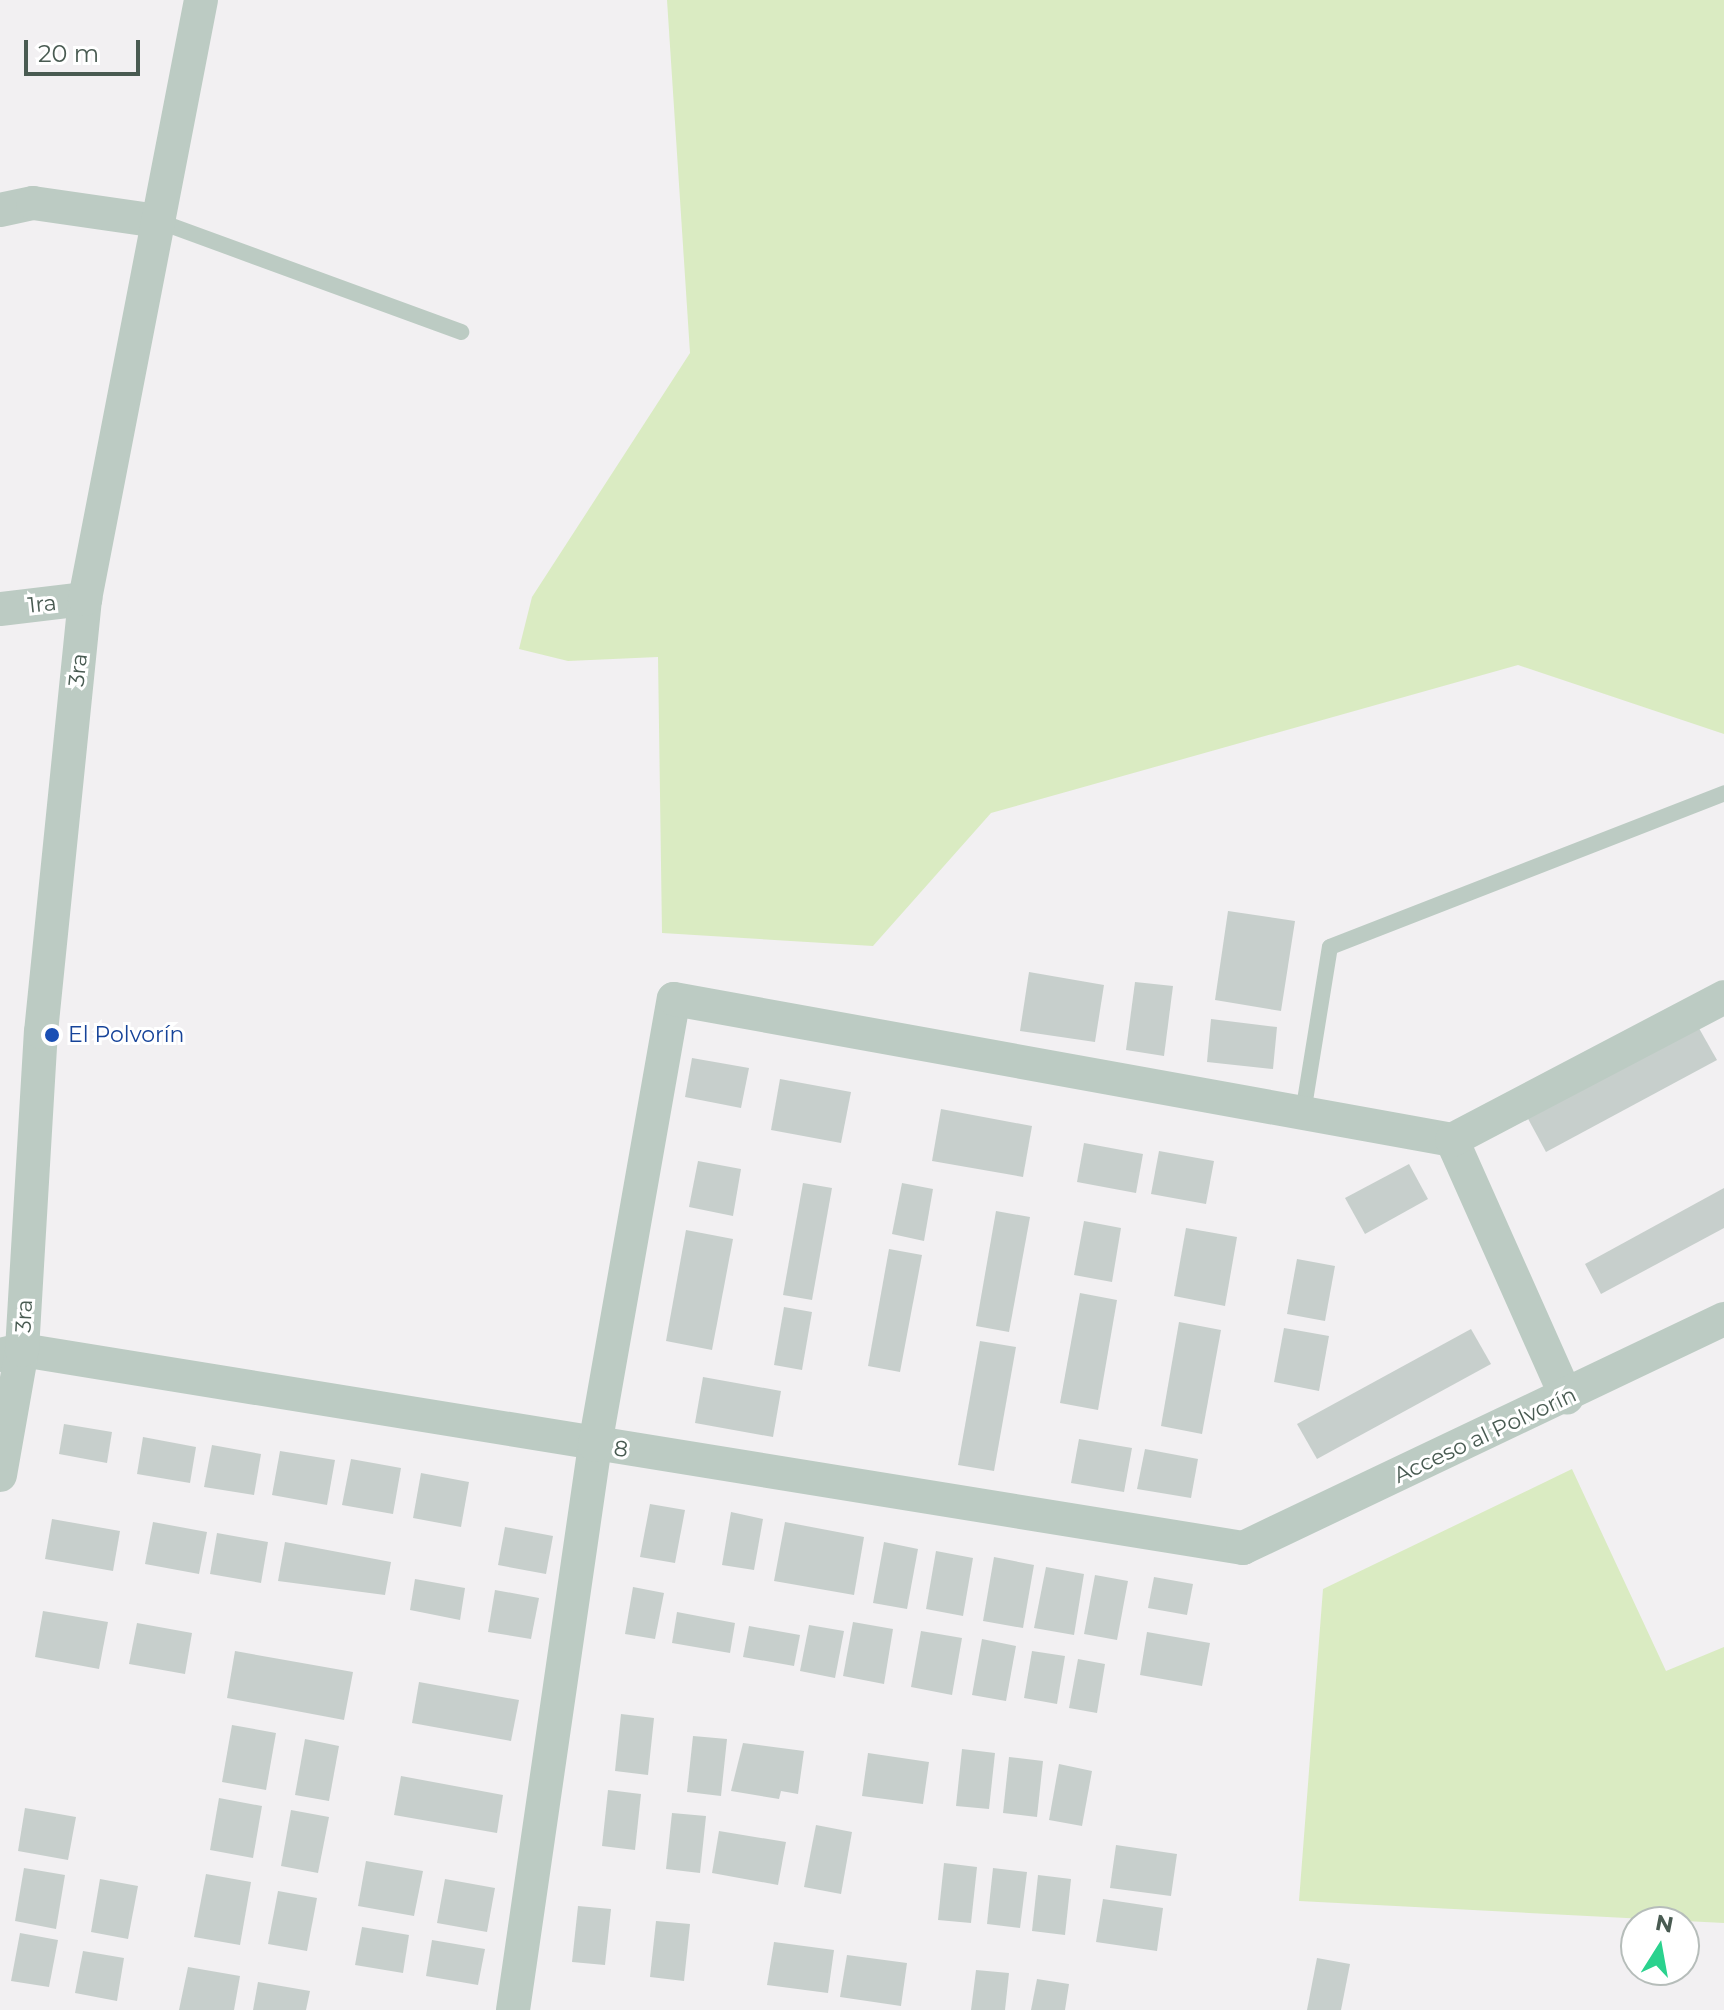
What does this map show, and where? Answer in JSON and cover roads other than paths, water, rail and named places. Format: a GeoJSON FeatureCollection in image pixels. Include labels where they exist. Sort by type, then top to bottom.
{"type":"FeatureCollection","features":[{"type":"Feature","properties":{"kind":"street","name":"3ra"},"geometry":{"type":"LineString","coordinates":[[11,1353],[85,599],[201,0]]}},
{"type":"Feature","properties":{"kind":"street"},"geometry":{"type":"LineString","coordinates":[[0,210],[33,203],[158,221]]}},
{"type":"Feature","properties":{"kind":"street","name":"1ra"},"geometry":{"type":"LineString","coordinates":[[0,609],[85,599]]}},
{"type":"Feature","properties":{"kind":"street"},"geometry":{"type":"LineString","coordinates":[[513,2010],[595,1445],[674,999],[1452,1140],[1724,997]]}},
{"type":"Feature","properties":{"kind":"street"},"geometry":{"type":"LineString","coordinates":[[1452,1140],[1567,1398]]}},
{"type":"Feature","properties":{"kind":"street","name":"Acceso al Polvorín"},"geometry":{"type":"LineString","coordinates":[[1243,1548],[1567,1398],[1724,1319]]}},
{"type":"Feature","properties":{"kind":"street"},"geometry":{"type":"LineString","coordinates":[[0,1475],[11,1353]]}},
{"type":"Feature","properties":{"kind":"street","name":"8"},"geometry":{"type":"LineString","coordinates":[[11,1353],[1243,1548]]}},
{"type":"Feature","properties":{"kind":"lane"},"geometry":{"type":"LineString","coordinates":[[158,221],[461,332]]}},
{"type":"Feature","properties":{"kind":"lane"},"geometry":{"type":"LineString","coordinates":[[1303,1113],[1330,947],[1724,793]]}},
{"type":"Feature","properties":{"kind":"place","name":"El Polvorín"},"geometry":{"type":"Point","coordinates":[52,1035]}}]}
